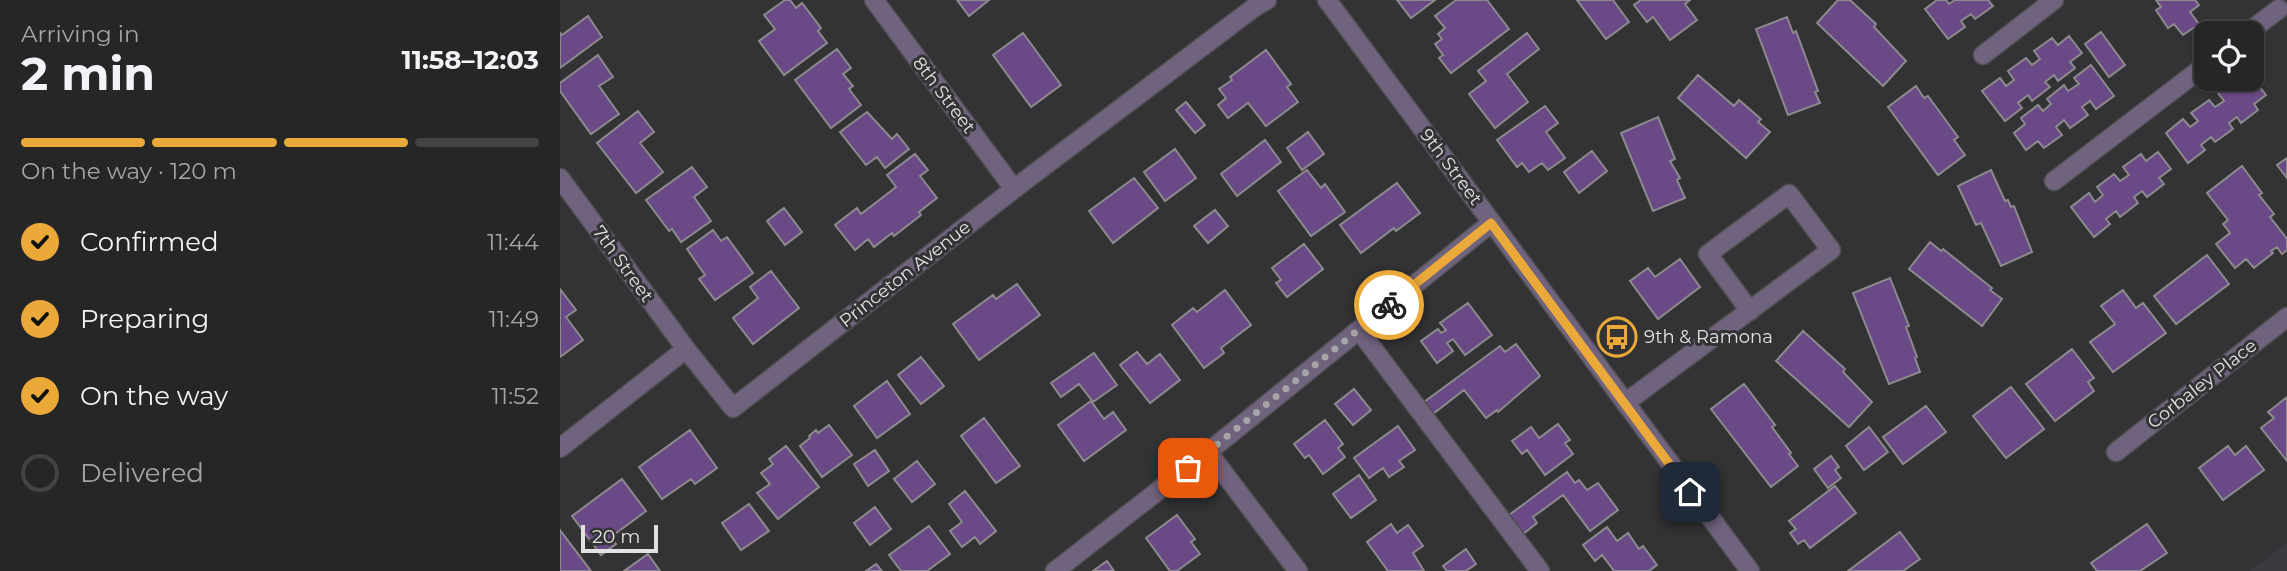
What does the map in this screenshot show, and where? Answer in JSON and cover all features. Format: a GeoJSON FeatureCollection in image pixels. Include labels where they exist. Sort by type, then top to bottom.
{"type":"FeatureCollection","features":[{"type":"Feature","properties":{"kind":"street","name":"8th Street"},"geometry":{"type":"LineString","coordinates":[[874,0],[1014,189]]}},
{"type":"Feature","properties":{"kind":"street","name":"Princeton Avenue"},"geometry":{"type":"LineString","coordinates":[[686,349],[733,408],[1014,189],[1245,14],[1268,0]]}},
{"type":"Feature","properties":{"kind":"street","name":"9th Street"},"geometry":{"type":"LineString","coordinates":[[1327,0],[1749,571]]}},
{"type":"Feature","properties":{"kind":"street"},"geometry":{"type":"LineString","coordinates":[[1983,55],[2054,0]]}},
{"type":"Feature","properties":{"kind":"street"},"geometry":{"type":"LineString","coordinates":[[2264,21],[2280,9]]}},
{"type":"Feature","properties":{"kind":"street"},"geometry":{"type":"LineString","coordinates":[[2054,181],[2194,74]]}},
{"type":"Feature","properties":{"kind":"street","name":"7th Street"},"geometry":{"type":"LineString","coordinates":[[560,178],[686,349]]}},
{"type":"Feature","properties":{"kind":"street"},"geometry":{"type":"LineString","coordinates":[[1625,403],[1750,311],[1832,250],[1789,194],[1708,254],[1750,311]]}},
{"type":"Feature","properties":{"kind":"street"},"geometry":{"type":"LineString","coordinates":[[1065,568],[1491,223]]}},
{"type":"Feature","properties":{"kind":"street","name":"Corbaley Place"},"geometry":{"type":"LineString","coordinates":[[2116,452],[2287,317]]}},
{"type":"Feature","properties":{"kind":"street"},"geometry":{"type":"LineString","coordinates":[[1359,330],[1540,571]]}},
{"type":"Feature","properties":{"kind":"street"},"geometry":{"type":"LineString","coordinates":[[560,449],[686,349]]}},
{"type":"Feature","properties":{"kind":"street"},"geometry":{"type":"LineString","coordinates":[[1209,452],[1298,571]]}},
{"type":"Feature","properties":{"kind":"shaded area"},"geometry":{"type":"Polygon","coordinates":[[[2287,543],[2287,571],[2250,571],[2287,543]]]}},
{"type":"Feature","properties":{"kind":"building"},"geometry":{"type":"Polygon","coordinates":[[[785,0],[790,0],[796,8],[802,3],[821,28],[818,31],[827,43],[784,75],[759,41],[775,29],[764,15],[785,0]]]}},
{"type":"Feature","properties":{"kind":"building"},"geometry":{"type":"Polygon","coordinates":[[[957,0],[989,0],[969,16],[957,0]]]}},
{"type":"Feature","properties":{"kind":"building"},"geometry":{"type":"Polygon","coordinates":[[[1397,0],[1435,0],[1411,18],[1397,0]]]}},
{"type":"Feature","properties":{"kind":"building"},"geometry":{"type":"Polygon","coordinates":[[[1456,0],[1487,0],[1509,29],[1451,73],[1439,58],[1443,55],[1435,44],[1442,39],[1438,34],[1445,28],[1435,16],[1456,0]]]}},
{"type":"Feature","properties":{"kind":"building"},"geometry":{"type":"Polygon","coordinates":[[[1577,0],[1613,0],[1629,22],[1606,39],[1577,0]]]}},
{"type":"Feature","properties":{"kind":"building"},"geometry":{"type":"Polygon","coordinates":[[[1641,0],[1690,0],[1685,4],[1697,20],[1670,40],[1653,17],[1647,22],[1634,5],[1641,0]]]}},
{"type":"Feature","properties":{"kind":"building"},"geometry":{"type":"Polygon","coordinates":[[[1838,0],[1850,0],[1876,24],[1874,27],[1906,61],[1883,86],[1817,23],[1838,0]]]}},
{"type":"Feature","properties":{"kind":"building"},"geometry":{"type":"Polygon","coordinates":[[[1937,0],[1946,0],[1949,4],[1955,0],[1988,0],[1993,6],[1975,19],[1971,14],[1961,21],[1965,27],[1948,39],[1925,9],[1937,0]]]}},
{"type":"Feature","properties":{"kind":"building"},"geometry":{"type":"Polygon","coordinates":[[[2156,0],[2195,0],[2199,5],[2190,12],[2197,21],[2194,21],[2194,27],[2183,35],[2174,24],[2168,28],[2156,10],[2161,7],[2156,0]]]}},
{"type":"Feature","properties":{"kind":"building"},"geometry":{"type":"Polygon","coordinates":[[[588,16],[602,37],[560,68],[560,33],[562,35],[588,16]]]}},
{"type":"Feature","properties":{"kind":"building"},"geometry":{"type":"Polygon","coordinates":[[[1787,17],[1793,33],[1796,31],[1820,103],[1788,115],[1756,29],[1787,17]]]}},
{"type":"Feature","properties":{"kind":"building"},"geometry":{"type":"Polygon","coordinates":[[[2101,32],[2125,65],[2109,77],[2085,44],[2101,32]]]}},
{"type":"Feature","properties":{"kind":"building"},"geometry":{"type":"Polygon","coordinates":[[[1023,33],[1061,85],[1031,107],[993,55],[1023,33]]]}},
{"type":"Feature","properties":{"kind":"building"},"geometry":{"type":"Polygon","coordinates":[[[1527,33],[1539,49],[1507,74],[1528,102],[1495,128],[1469,94],[1486,81],[1478,71],[1527,33]]]}},
{"type":"Feature","properties":{"kind":"building"},"geometry":{"type":"Polygon","coordinates":[[[2069,36],[2082,53],[2070,62],[2075,68],[2058,81],[2054,75],[2045,82],[2050,87],[2032,101],[2028,95],[2018,103],[2022,108],[2005,121],[1982,91],[2000,78],[2006,86],[2014,80],[2008,71],[2026,58],[2032,65],[2040,59],[2034,51],[2052,38],[2058,45],[2069,36]]]}},
{"type":"Feature","properties":{"kind":"building"},"geometry":{"type":"Polygon","coordinates":[[[837,49],[851,68],[843,74],[853,86],[849,89],[861,105],[831,128],[795,80],[837,49]]]}},
{"type":"Feature","properties":{"kind":"building"},"geometry":{"type":"Polygon","coordinates":[[[1266,50],[1291,84],[1287,87],[1298,102],[1266,126],[1248,103],[1228,118],[1218,105],[1226,98],[1219,89],[1232,80],[1230,77],[1266,50]]]}},
{"type":"Feature","properties":{"kind":"building"},"geometry":{"type":"Polygon","coordinates":[[[598,55],[613,77],[599,86],[619,114],[591,134],[560,91],[560,83],[598,55]]]}},
{"type":"Feature","properties":{"kind":"building"},"geometry":{"type":"Polygon","coordinates":[[[2091,65],[2114,96],[2096,109],[2090,101],[2082,107],[2088,115],[2070,128],[2064,120],[2056,127],[2062,135],[2044,148],[2038,141],[2026,150],[2014,133],[2025,124],[2021,118],[2038,105],[2043,111],[2051,104],[2047,99],[2064,85],[2068,91],[2079,84],[2074,78],[2091,65]]]}},
{"type":"Feature","properties":{"kind":"building"},"geometry":{"type":"Polygon","coordinates":[[[1698,75],[1734,106],[1739,100],[1761,119],[1758,122],[1770,132],[1746,158],[1678,98],[1698,75]]]}},
{"type":"Feature","properties":{"kind":"building"},"geometry":{"type":"Polygon","coordinates":[[[1916,86],[1924,98],[1928,96],[1958,137],[1954,140],[1965,155],[1938,175],[1888,107],[1916,86]]]}},
{"type":"Feature","properties":{"kind":"building"},"geometry":{"type":"Polygon","coordinates":[[[2263,91],[2266,95],[2254,104],[2258,110],[2241,123],[2237,117],[2229,123],[2233,129],[2215,142],[2211,137],[2201,145],[2205,150],[2188,163],[2166,133],[2183,119],[2190,127],[2198,121],[2191,113],[2209,100],[2215,107],[2224,101],[2218,93],[2263,91]]]}},
{"type":"Feature","properties":{"kind":"building"},"geometry":{"type":"Polygon","coordinates":[[[1186,102],[1205,125],[1195,133],[1176,110],[1186,102]]]}},
{"type":"Feature","properties":{"kind":"building"},"geometry":{"type":"Polygon","coordinates":[[[1545,106],[1558,123],[1546,132],[1565,158],[1548,170],[1542,163],[1529,172],[1522,163],[1517,167],[1497,140],[1545,106]]]}},
{"type":"Feature","properties":{"kind":"building"},"geometry":{"type":"Polygon","coordinates":[[[638,111],[654,132],[640,143],[663,172],[636,193],[597,143],[638,111]]]}},
{"type":"Feature","properties":{"kind":"building"},"geometry":{"type":"Polygon","coordinates":[[[867,112],[892,139],[897,134],[909,149],[885,168],[877,157],[866,165],[840,132],[867,112]]]}},
{"type":"Feature","properties":{"kind":"building"},"geometry":{"type":"Polygon","coordinates":[[[1658,117],[1675,159],[1670,161],[1680,178],[1677,180],[1685,198],[1653,211],[1621,133],[1658,117]]]}},
{"type":"Feature","properties":{"kind":"building"},"geometry":{"type":"Polygon","coordinates":[[[1308,132],[1324,154],[1302,170],[1287,148],[1308,132]]]}},
{"type":"Feature","properties":{"kind":"building"},"geometry":{"type":"Polygon","coordinates":[[[1265,140],[1281,162],[1237,196],[1221,174],[1265,140]]]}},
{"type":"Feature","properties":{"kind":"building"},"geometry":{"type":"Polygon","coordinates":[[[1175,149],[1196,178],[1165,201],[1144,172],[1175,149]]]}},
{"type":"Feature","properties":{"kind":"building"},"geometry":{"type":"Polygon","coordinates":[[[1592,151],[1607,171],[1579,193],[1564,172],[1592,151]]]}},
{"type":"Feature","properties":{"kind":"building"},"geometry":{"type":"Polygon","coordinates":[[[2158,152],[2171,169],[2159,178],[2164,184],[2147,197],[2142,191],[2134,197],[2138,203],[2120,217],[2116,211],[2106,219],[2110,224],[2094,237],[2071,207],[2089,193],[2095,202],[2103,195],[2097,187],[2114,174],[2120,181],[2129,175],[2123,167],[2141,154],[2146,161],[2158,152]]]}},
{"type":"Feature","properties":{"kind":"building"},"geometry":{"type":"Polygon","coordinates":[[[915,154],[928,170],[920,176],[937,198],[919,212],[921,215],[894,236],[892,233],[874,247],[868,239],[855,250],[835,225],[857,208],[861,214],[896,187],[887,175],[915,154]]]}},
{"type":"Feature","properties":{"kind":"building"},"geometry":{"type":"Polygon","coordinates":[[[2287,158],[2287,178],[2277,165],[2287,158]]]}},
{"type":"Feature","properties":{"kind":"building"},"geometry":{"type":"Polygon","coordinates":[[[2242,166],[2274,214],[2270,217],[2287,239],[2287,250],[2282,254],[2277,247],[2254,268],[2246,259],[2235,268],[2216,244],[2230,233],[2223,224],[2228,220],[2207,193],[2242,166]]]}},
{"type":"Feature","properties":{"kind":"building"},"geometry":{"type":"Polygon","coordinates":[[[692,167],[707,187],[694,197],[711,221],[681,242],[672,229],[669,231],[646,200],[692,167]]]}},
{"type":"Feature","properties":{"kind":"building"},"geometry":{"type":"Polygon","coordinates":[[[1307,170],[1321,188],[1325,184],[1345,212],[1311,236],[1278,191],[1307,170]]]}},
{"type":"Feature","properties":{"kind":"building"},"geometry":{"type":"Polygon","coordinates":[[[1991,170],[2005,201],[2008,200],[2011,207],[2014,206],[2032,252],[2001,266],[1981,223],[1976,225],[1958,186],[1991,170]]]}},
{"type":"Feature","properties":{"kind":"building"},"geometry":{"type":"Polygon","coordinates":[[[1134,178],[1158,208],[1113,243],[1089,211],[1134,178]]]}},
{"type":"Feature","properties":{"kind":"building"},"geometry":{"type":"Polygon","coordinates":[[[1397,183],[1420,213],[1396,231],[1394,228],[1361,253],[1340,225],[1397,183]]]}},
{"type":"Feature","properties":{"kind":"building"},"geometry":{"type":"Polygon","coordinates":[[[784,208],[802,232],[785,245],[767,221],[784,208]]]}},
{"type":"Feature","properties":{"kind":"building"},"geometry":{"type":"Polygon","coordinates":[[[1215,210],[1228,226],[1208,243],[1194,226],[1215,210]]]}},
{"type":"Feature","properties":{"kind":"building"},"geometry":{"type":"Polygon","coordinates":[[[713,230],[721,241],[727,237],[753,273],[715,300],[699,279],[705,275],[687,249],[713,230]]]}},
{"type":"Feature","properties":{"kind":"building"},"geometry":{"type":"Polygon","coordinates":[[[1930,242],[1941,251],[1943,249],[2002,299],[1982,326],[1909,269],[1930,242]]]}},
{"type":"Feature","properties":{"kind":"building"},"geometry":{"type":"Polygon","coordinates":[[[1304,244],[1323,269],[1287,297],[1276,283],[1281,280],[1272,268],[1304,244]]]}},
{"type":"Feature","properties":{"kind":"building"},"geometry":{"type":"Polygon","coordinates":[[[2207,255],[2229,284],[2176,324],[2154,296],[2207,255]]]}},
{"type":"Feature","properties":{"kind":"building"},"geometry":{"type":"Polygon","coordinates":[[[1680,259],[1700,287],[1658,319],[1630,281],[1648,268],[1655,277],[1680,259]]]}},
{"type":"Feature","properties":{"kind":"building"},"geometry":{"type":"Polygon","coordinates":[[[771,271],[799,308],[753,344],[733,318],[758,298],[750,287],[771,271]]]}},
{"type":"Feature","properties":{"kind":"building"},"geometry":{"type":"Polygon","coordinates":[[[1890,278],[1909,326],[1906,327],[1920,372],[1889,384],[1853,293],[1890,278]]]}},
{"type":"Feature","properties":{"kind":"building"},"geometry":{"type":"Polygon","coordinates":[[[1017,284],[1040,315],[979,360],[953,324],[993,295],[996,299],[1017,284]]]}},
{"type":"Feature","properties":{"kind":"building"},"geometry":{"type":"Polygon","coordinates":[[[560,289],[576,310],[566,317],[583,340],[560,357],[560,289]]]}},
{"type":"Feature","properties":{"kind":"building"},"geometry":{"type":"Polygon","coordinates":[[[1225,290],[1251,325],[1221,348],[1224,353],[1204,368],[1172,325],[1193,308],[1197,312],[1225,290]]]}},
{"type":"Feature","properties":{"kind":"building"},"geometry":{"type":"Polygon","coordinates":[[[2123,290],[2136,308],[2143,303],[2166,333],[2113,372],[2090,342],[2115,324],[2101,306],[2123,290]]]}},
{"type":"Feature","properties":{"kind":"building"},"geometry":{"type":"Polygon","coordinates":[[[1468,303],[1492,335],[1465,355],[1453,339],[1447,343],[1453,351],[1437,363],[1421,341],[1438,329],[1441,333],[1446,330],[1440,323],[1468,303]]]}},
{"type":"Feature","properties":{"kind":"building"},"geometry":{"type":"Polygon","coordinates":[[[1803,331],[1845,369],[1843,372],[1872,402],[1849,427],[1776,361],[1803,331]]]}},
{"type":"Feature","properties":{"kind":"building"},"geometry":{"type":"Polygon","coordinates":[[[1516,344],[1540,376],[1498,412],[1497,410],[1486,418],[1464,390],[1429,417],[1420,405],[1500,346],[1505,352],[1516,344]]]}},
{"type":"Feature","properties":{"kind":"building"},"geometry":{"type":"Polygon","coordinates":[[[2072,349],[2094,378],[2088,382],[2094,391],[2055,421],[2026,384],[2072,349]]]}},
{"type":"Feature","properties":{"kind":"building"},"geometry":{"type":"Polygon","coordinates":[[[1137,352],[1147,364],[1160,354],[1180,380],[1150,403],[1120,365],[1137,352]]]}},
{"type":"Feature","properties":{"kind":"building"},"geometry":{"type":"Polygon","coordinates":[[[1094,353],[1117,385],[1093,402],[1079,384],[1061,397],[1051,383],[1094,353]]]}},
{"type":"Feature","properties":{"kind":"building"},"geometry":{"type":"Polygon","coordinates":[[[921,357],[944,386],[921,404],[898,375],[921,357]]]}},
{"type":"Feature","properties":{"kind":"building"},"geometry":{"type":"Polygon","coordinates":[[[887,381],[910,414],[877,438],[854,406],[887,381]]]}},
{"type":"Feature","properties":{"kind":"building"},"geometry":{"type":"Polygon","coordinates":[[[1744,384],[1775,425],[1772,427],[1798,466],[1771,487],[1711,409],[1744,384]]]}},
{"type":"Feature","properties":{"kind":"building"},"geometry":{"type":"Polygon","coordinates":[[[2011,387],[2044,429],[2006,458],[1973,416],[2011,387]]]}},
{"type":"Feature","properties":{"kind":"building"},"geometry":{"type":"Polygon","coordinates":[[[1354,389],[1371,410],[1353,425],[1335,404],[1354,389]]]}},
{"type":"Feature","properties":{"kind":"building"},"geometry":{"type":"Polygon","coordinates":[[[2287,397],[2287,461],[2261,428],[2274,418],[2268,412],[2287,397]]]}},
{"type":"Feature","properties":{"kind":"building"},"geometry":{"type":"Polygon","coordinates":[[[1091,401],[1104,419],[1113,412],[1126,430],[1084,461],[1058,425],[1091,401]]]}},
{"type":"Feature","properties":{"kind":"building"},"geometry":{"type":"Polygon","coordinates":[[[1926,406],[1946,432],[1903,464],[1883,437],[1926,406]]]}},
{"type":"Feature","properties":{"kind":"building"},"geometry":{"type":"Polygon","coordinates":[[[984,418],[1020,466],[996,483],[961,436],[984,418]]]}},
{"type":"Feature","properties":{"kind":"building"},"geometry":{"type":"Polygon","coordinates":[[[1325,420],[1343,444],[1338,448],[1345,457],[1323,474],[1309,455],[1305,458],[1294,444],[1325,420]]]}},
{"type":"Feature","properties":{"kind":"building"},"geometry":{"type":"Polygon","coordinates":[[[1558,424],[1570,440],[1565,443],[1573,454],[1545,475],[1527,450],[1522,454],[1512,441],[1531,427],[1539,438],[1558,424]]]}},
{"type":"Feature","properties":{"kind":"building"},"geometry":{"type":"Polygon","coordinates":[[[829,425],[852,455],[822,477],[800,446],[816,430],[818,433],[829,425]]]}},
{"type":"Feature","properties":{"kind":"building"},"geometry":{"type":"Polygon","coordinates":[[[1398,426],[1415,450],[1399,461],[1404,467],[1389,477],[1383,468],[1369,478],[1354,458],[1398,426]]]}},
{"type":"Feature","properties":{"kind":"building"},"geometry":{"type":"Polygon","coordinates":[[[1869,427],[1888,452],[1864,470],[1846,446],[1869,427]]]}},
{"type":"Feature","properties":{"kind":"building"},"geometry":{"type":"Polygon","coordinates":[[[690,430],[717,468],[695,484],[691,479],[662,499],[639,467],[690,430]]]}},
{"type":"Feature","properties":{"kind":"building"},"geometry":{"type":"Polygon","coordinates":[[[786,446],[819,487],[778,519],[757,493],[770,484],[761,473],[773,464],[769,459],[786,446]]]}},
{"type":"Feature","properties":{"kind":"building"},"geometry":{"type":"Polygon","coordinates":[[[2228,446],[2235,455],[2246,446],[2264,470],[2223,500],[2199,468],[2228,446]]]}},
{"type":"Feature","properties":{"kind":"building"},"geometry":{"type":"Polygon","coordinates":[[[875,450],[889,471],[868,486],[854,464],[875,450]]]}},
{"type":"Feature","properties":{"kind":"building"},"geometry":{"type":"Polygon","coordinates":[[[1831,456],[1839,467],[1835,470],[1841,478],[1828,488],[1814,469],[1831,456]]]}},
{"type":"Feature","properties":{"kind":"building"},"geometry":{"type":"Polygon","coordinates":[[[917,461],[935,484],[912,502],[894,479],[917,461]]]}},
{"type":"Feature","properties":{"kind":"building"},"geometry":{"type":"Polygon","coordinates":[[[1567,472],[1575,483],[1579,480],[1587,490],[1598,483],[1618,510],[1590,531],[1563,495],[1533,517],[1537,523],[1523,534],[1509,515],[1567,472]]]}},
{"type":"Feature","properties":{"kind":"building"},"geometry":{"type":"Polygon","coordinates":[[[1359,475],[1376,500],[1351,518],[1333,494],[1359,475]]]}},
{"type":"Feature","properties":{"kind":"building"},"geometry":{"type":"Polygon","coordinates":[[[622,479],[646,511],[611,537],[616,544],[601,555],[572,516],[622,479]]]}},
{"type":"Feature","properties":{"kind":"building"},"geometry":{"type":"Polygon","coordinates":[[[1835,486],[1856,513],[1810,548],[1804,540],[1798,544],[1790,533],[1796,529],[1789,521],[1835,486]]]}},
{"type":"Feature","properties":{"kind":"building"},"geometry":{"type":"Polygon","coordinates":[[[965,491],[996,531],[980,544],[975,537],[962,547],[950,531],[962,522],[949,504],[965,491]]]}},
{"type":"Feature","properties":{"kind":"building"},"geometry":{"type":"Polygon","coordinates":[[[749,504],[769,531],[741,550],[722,523],[749,504]]]}},
{"type":"Feature","properties":{"kind":"building"},"geometry":{"type":"Polygon","coordinates":[[[875,507],[891,529],[870,545],[854,523],[875,507]]]}},
{"type":"Feature","properties":{"kind":"building"},"geometry":{"type":"Polygon","coordinates":[[[1177,515],[1195,539],[1191,542],[1200,554],[1177,571],[1170,571],[1146,538],[1177,515]]]}},
{"type":"Feature","properties":{"kind":"building"},"geometry":{"type":"Polygon","coordinates":[[[1391,524],[1397,533],[1408,525],[1423,546],[1413,553],[1424,571],[1388,571],[1367,542],[1391,524]]]}},
{"type":"Feature","properties":{"kind":"building"},"geometry":{"type":"Polygon","coordinates":[[[2147,524],[2167,553],[2140,571],[2097,571],[2091,563],[2147,524]]]}},
{"type":"Feature","properties":{"kind":"building"},"geometry":{"type":"Polygon","coordinates":[[[929,526],[950,554],[927,571],[901,571],[889,555],[929,526]]]}},
{"type":"Feature","properties":{"kind":"building"},"geometry":{"type":"Polygon","coordinates":[[[1607,527],[1617,541],[1628,533],[1639,549],[1643,546],[1657,565],[1649,571],[1614,571],[1602,555],[1595,561],[1583,545],[1607,527]]]}},
{"type":"Feature","properties":{"kind":"building"},"geometry":{"type":"Polygon","coordinates":[[[560,530],[591,571],[560,571],[560,530]]]}},
{"type":"Feature","properties":{"kind":"building"},"geometry":{"type":"Polygon","coordinates":[[[1900,532],[1920,559],[1903,571],[1848,571],[1900,532]]]}},
{"type":"Feature","properties":{"kind":"building"},"geometry":{"type":"Polygon","coordinates":[[[1466,549],[1476,564],[1466,571],[1447,571],[1443,566],[1466,549]]]}},
{"type":"Feature","properties":{"kind":"building"},"geometry":{"type":"Polygon","coordinates":[[[648,554],[660,571],[624,571],[648,554]]]}},
{"type":"Feature","properties":{"kind":"building"},"geometry":{"type":"Polygon","coordinates":[[[1107,561],[1114,571],[1093,571],[1107,561]]]}},
{"type":"Feature","properties":{"kind":"building"},"geometry":{"type":"Polygon","coordinates":[[[876,564],[882,571],[866,571],[876,564]]]}},
{"type":"Feature","properties":{"kind":"way so far"},"geometry":{"type":"LineString","coordinates":[[1188,468],[1389,305]]}},
{"type":"Feature","properties":{"kind":"place","name":"9th & Ramona"},"geometry":{"type":"Point","coordinates":[1617,337]}},
{"type":"Feature","properties":{"kind":"route"},"geometry":{"type":"LineString","coordinates":[[1389,305],[1491,223],[1690,492]]}}]}
